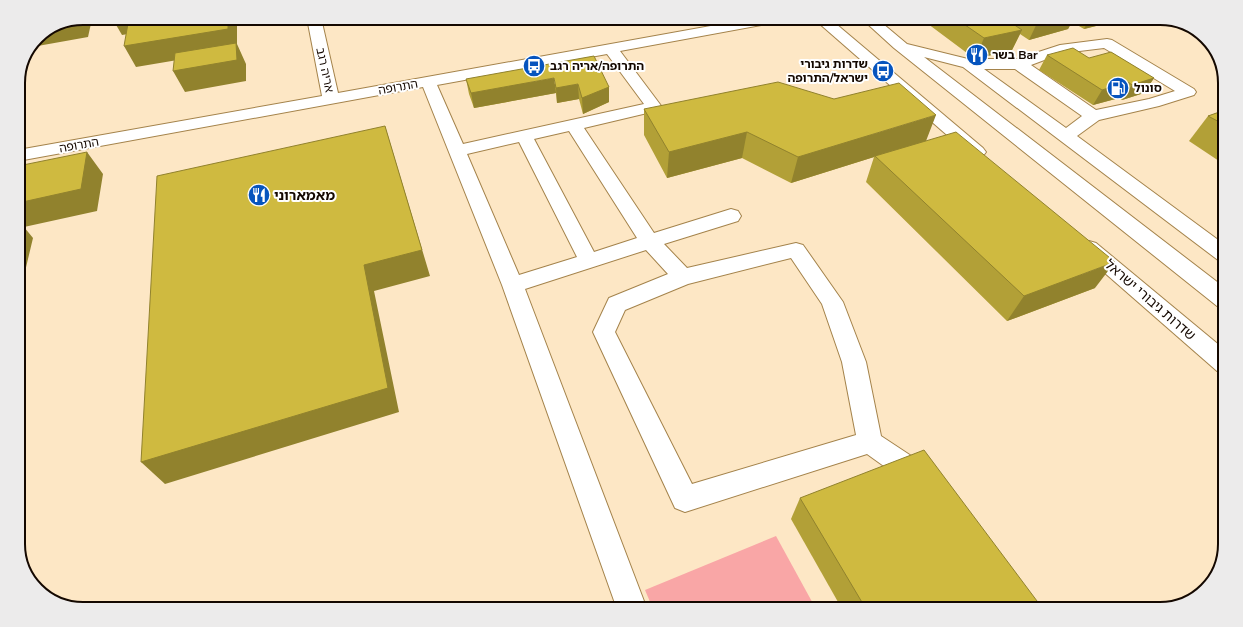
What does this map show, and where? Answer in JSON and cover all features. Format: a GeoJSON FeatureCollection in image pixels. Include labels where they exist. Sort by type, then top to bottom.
{"type":"FeatureCollection","features":[{"type":"Feature","properties":{"kind":"street","name":"אריה רגב"},"geometry":{"type":"LineString","coordinates":[[315,25],[331,99]]}},
{"type":"Feature","properties":{"kind":"street","name":"התרופה"},"geometry":{"type":"LineString","coordinates":[[25,155],[739,25]]}},
{"type":"Feature","properties":{"kind":"street"},"geometry":{"type":"LineString","coordinates":[[828,25],[989,163]]}},
{"type":"Feature","properties":{"kind":"street"},"geometry":{"type":"LineString","coordinates":[[876,25],[899,45],[1218,295]]}},
{"type":"Feature","properties":{"kind":"street"},"geometry":{"type":"LineString","coordinates":[[899,45],[968,64],[1019,64],[1060,49],[1107,43],[1188,92],[1153,103],[1093,116],[1066,136]]}},
{"type":"Feature","properties":{"kind":"street"},"geometry":{"type":"LineString","coordinates":[[457,152],[654,107],[610,48]]}},
{"type":"Feature","properties":{"kind":"street"},"geometry":{"type":"LineString","coordinates":[[968,64],[1218,250]]}},
{"type":"Feature","properties":{"kind":"street"},"geometry":{"type":"LineString","coordinates":[[1019,64],[1093,116]]}},
{"type":"Feature","properties":{"kind":"street"},"geometry":{"type":"LineString","coordinates":[[428,81],[513,285],[629,602]]}},
{"type":"Feature","properties":{"kind":"street"},"geometry":{"type":"LineString","coordinates":[[574,125],[650,242],[683,277]]}},
{"type":"Feature","properties":{"kind":"street"},"geometry":{"type":"LineString","coordinates":[[524,136],[589,261]]}},
{"type":"Feature","properties":{"kind":"street"},"geometry":{"type":"LineString","coordinates":[[513,285],[731,216]]}},
{"type":"Feature","properties":{"kind":"street","name":"שדרות גיבורי ישראל"},"geometry":{"type":"LineString","coordinates":[[1074,235],[1218,358]]}},
{"type":"Feature","properties":{"kind":"street"},"geometry":{"type":"LineString","coordinates":[[870,442],[685,499],[604,332],[617,304],[683,277],[796,250],[832,302],[854,362],[870,442],[928,482],[938,495]]}},
{"type":"Feature","properties":{"kind":"shaded area"},"geometry":{"type":"Polygon","coordinates":[[[776,536],[812,602],[650,602],[645,590],[776,536]]]}},
{"type":"Feature","properties":{"kind":"building"},"geometry":{"type":"Polygon","coordinates":[[[128,25],[228,25],[228,29],[124,46],[128,25]]]}},
{"type":"Feature","properties":{"kind":"building"},"geometry":{"type":"Polygon","coordinates":[[[965,25],[1014,25],[1022,30],[984,38],[965,25]]]}},
{"type":"Feature","properties":{"kind":"building"},"geometry":{"type":"Polygon","coordinates":[[[236,43],[237,60],[173,71],[175,53],[236,43]]]}},
{"type":"Feature","properties":{"kind":"building"},"geometry":{"type":"Polygon","coordinates":[[[1073,48],[1089,58],[1111,52],[1154,78],[1132,85],[1128,82],[1102,90],[1047,55],[1073,48]]]}},
{"type":"Feature","properties":{"kind":"building"},"geometry":{"type":"Polygon","coordinates":[[[594,56],[609,87],[582,98],[578,84],[556,88],[554,78],[471,93],[466,79],[594,56]]]}},
{"type":"Feature","properties":{"kind":"building"},"geometry":{"type":"Polygon","coordinates":[[[778,82],[834,99],[899,83],[936,115],[798,157],[747,132],[669,152],[644,109],[778,82]]]}},
{"type":"Feature","properties":{"kind":"building"},"geometry":{"type":"Polygon","coordinates":[[[1218,112],[1218,121],[1208,116],[1218,112]]]}},
{"type":"Feature","properties":{"kind":"building"},"geometry":{"type":"Polygon","coordinates":[[[385,126],[422,250],[364,265],[388,388],[141,462],[157,176],[385,126]]]}},
{"type":"Feature","properties":{"kind":"building"},"geometry":{"type":"Polygon","coordinates":[[[956,132],[1115,262],[1024,296],[875,156],[956,132]]]}},
{"type":"Feature","properties":{"kind":"building"},"geometry":{"type":"Polygon","coordinates":[[[87,152],[81,189],[25,201],[25,165],[87,152]]]}},
{"type":"Feature","properties":{"kind":"building"},"geometry":{"type":"Polygon","coordinates":[[[924,450],[1038,602],[862,602],[800,498],[924,450]]]}},
{"type":"Feature","properties":{"kind":"place","name":"בשר Bar"},"geometry":{"type":"Point","coordinates":[977,55]}},
{"type":"Feature","properties":{"kind":"place","name":"התרופה/אריה רגב"},"geometry":{"type":"Point","coordinates":[534,66]}},
{"type":"Feature","properties":{"kind":"place","name":"שדרות גיבורי ישראל/התרופה"},"geometry":{"type":"Point","coordinates":[883,71]}},
{"type":"Feature","properties":{"kind":"place","name":"סונול"},"geometry":{"type":"Point","coordinates":[1118,88]}},
{"type":"Feature","properties":{"kind":"place","name":"מאמארוני"},"geometry":{"type":"Point","coordinates":[259,195]}}]}
